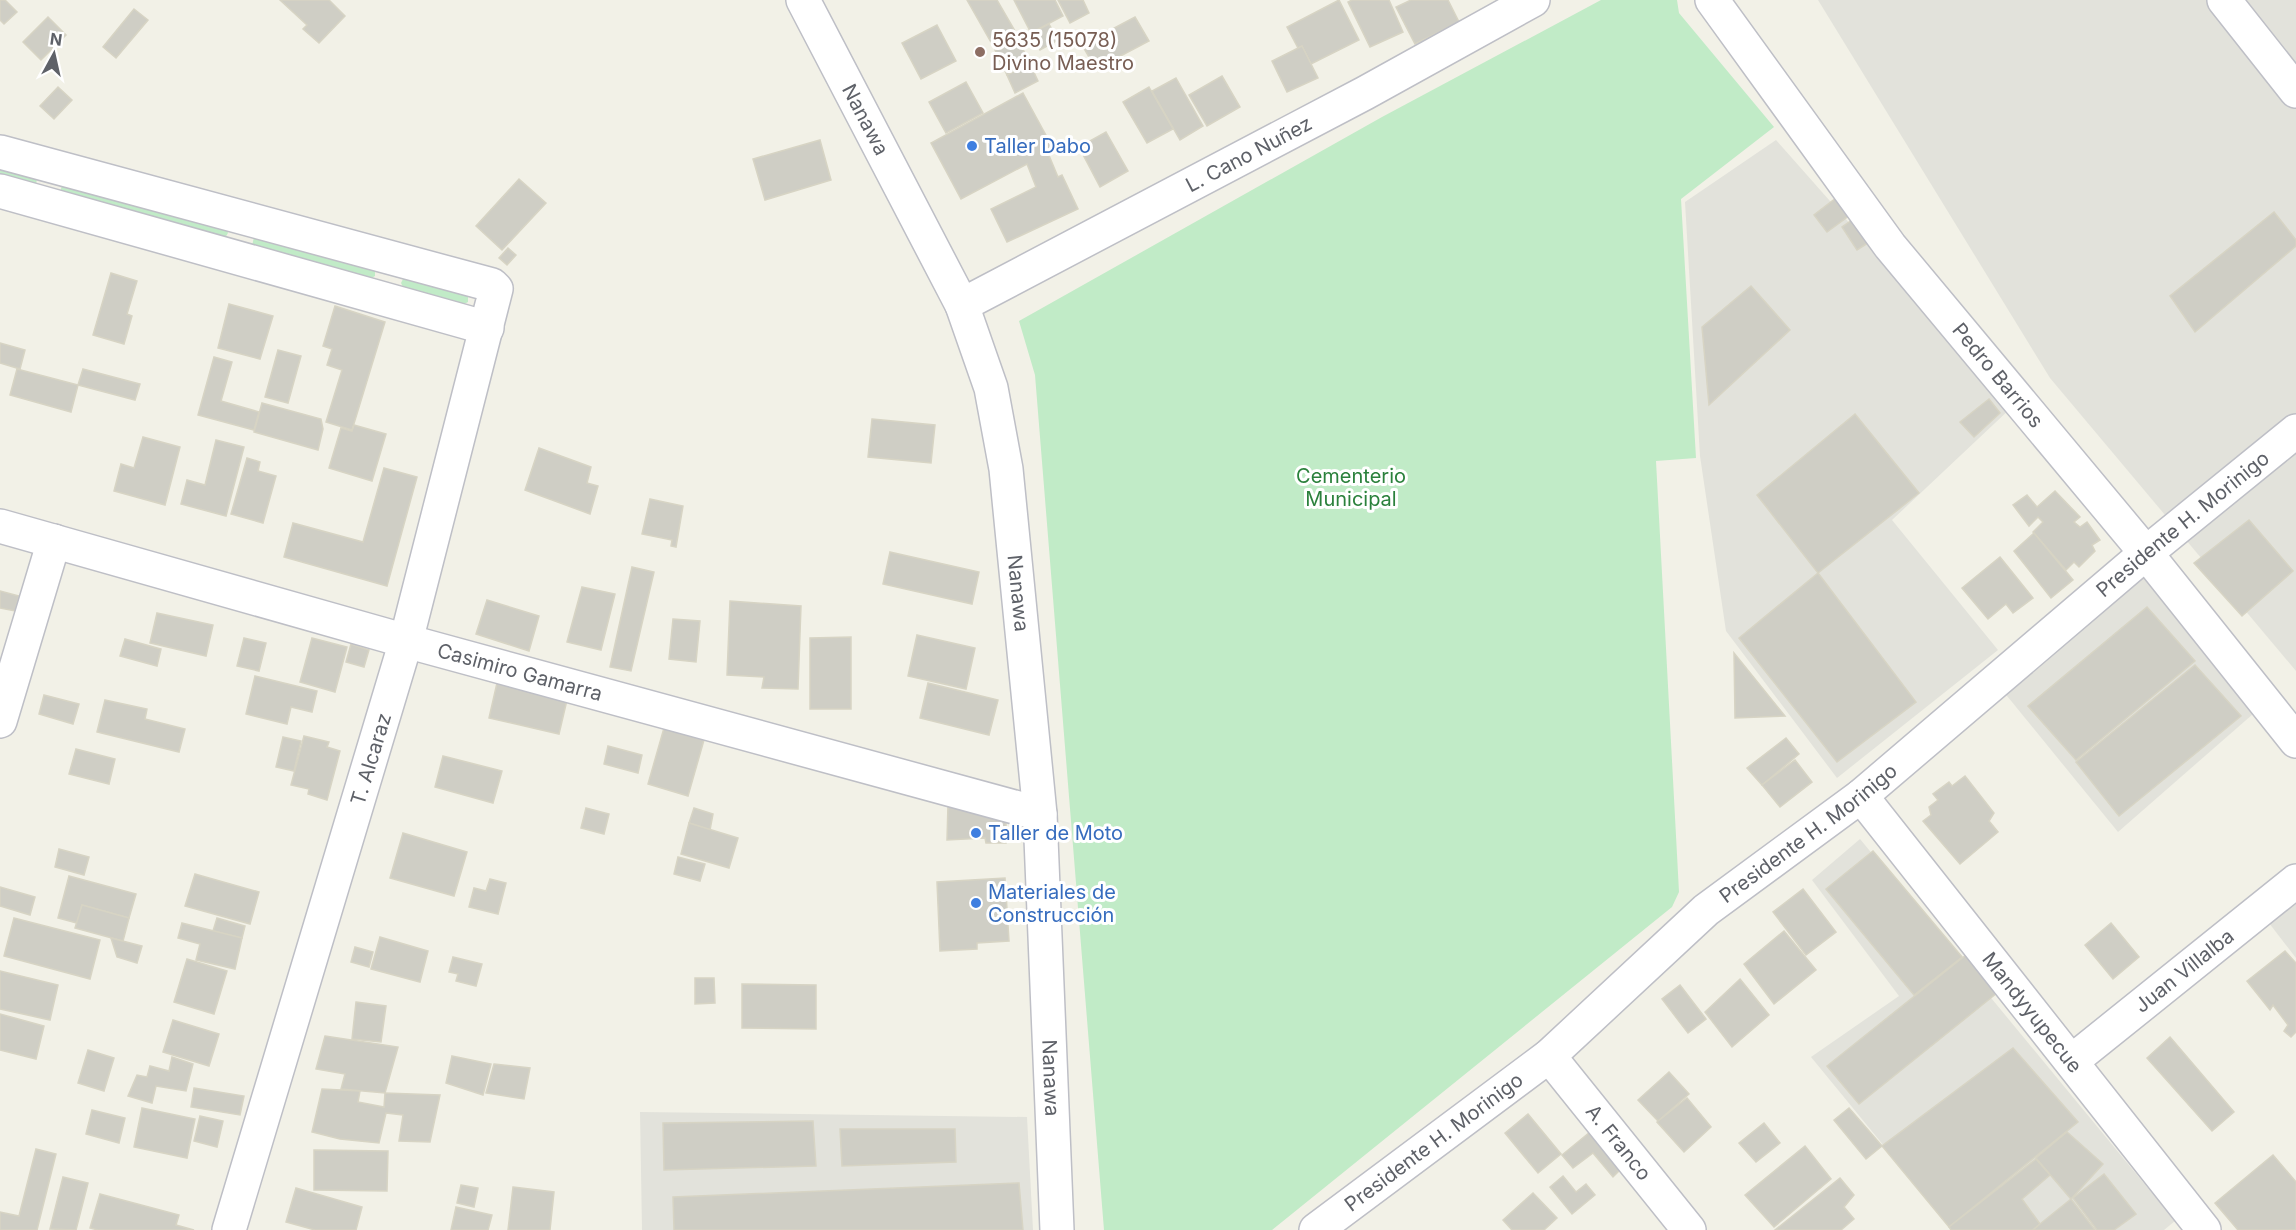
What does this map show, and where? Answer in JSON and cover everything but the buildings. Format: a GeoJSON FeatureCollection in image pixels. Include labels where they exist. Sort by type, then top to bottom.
{"type":"FeatureCollection","features":[{"type":"Feature","properties":{"kind":"street","name":"L. Cano Nuñez"},"geometry":{"type":"LineString","coordinates":[[962,305],[1394,77],[1533,0]]}},
{"type":"Feature","properties":{"kind":"street","name":"Pedro Barrios"},"geometry":{"type":"LineString","coordinates":[[1712,0],[1890,246],[2146,553],[2296,741]]}},
{"type":"Feature","properties":{"kind":"street"},"geometry":{"type":"LineString","coordinates":[[2224,0],[2296,91]]}},
{"type":"Feature","properties":{"kind":"street","name":"Nanawa"},"geometry":{"type":"LineString","coordinates":[[814,4],[962,305],[991,388],[1006,469],[1040,814],[1057,1230]]}},
{"type":"Feature","properties":{"kind":"street"},"geometry":{"type":"LineString","coordinates":[[0,152],[396,260],[383,300]]}},
{"type":"Feature","properties":{"kind":"street"},"geometry":{"type":"LineString","coordinates":[[0,191],[487,328]]}},
{"type":"Feature","properties":{"kind":"street"},"geometry":{"type":"LineString","coordinates":[[235,258],[247,219]]}},
{"type":"Feature","properties":{"kind":"street","name":"T. Alcaraz"},"geometry":{"type":"LineString","coordinates":[[229,1230],[406,640],[496,289],[492,285],[396,260]]}},
{"type":"Feature","properties":{"kind":"street","name":"Presidente H. Morinigo"},"geometry":{"type":"LineString","coordinates":[[1316,1230],[1549,1056],[1706,910],[1862,796],[2146,553],[2296,431]]}},
{"type":"Feature","properties":{"kind":"street","name":"Casimiro Gamarra"},"geometry":{"type":"LineString","coordinates":[[0,525],[406,640],[1040,814]]}},
{"type":"Feature","properties":{"kind":"street"},"geometry":{"type":"LineString","coordinates":[[0,721],[54,541]]}},
{"type":"Feature","properties":{"kind":"street","name":"Mandyyupecue"},"geometry":{"type":"LineString","coordinates":[[1862,796],[2204,1230]]}},
{"type":"Feature","properties":{"kind":"street","name":"Juan Villalba"},"geometry":{"type":"LineString","coordinates":[[2072,1061],[2296,881]]}},
{"type":"Feature","properties":{"kind":"street","name":"A. Franco"},"geometry":{"type":"LineString","coordinates":[[1549,1056],[1689,1230]]}},
{"type":"Feature","properties":{"kind":"shaded area"},"geometry":{"type":"Polygon","coordinates":[[[1818,0],[2296,0],[2296,671],[2050,378],[1818,0]]]}},
{"type":"Feature","properties":{"kind":"shaded area"},"geometry":{"type":"Polygon","coordinates":[[[1776,140],[2012,407],[1892,520],[1998,650],[1837,778],[1726,631],[1700,456],[1685,202],[1776,140]]]}},
{"type":"Feature","properties":{"kind":"shaded area"},"geometry":{"type":"Polygon","coordinates":[[[2138,569],[2261,707],[2118,832],[2003,691],[2138,569]]]}},
{"type":"Feature","properties":{"kind":"shaded area"},"geometry":{"type":"Polygon","coordinates":[[[1860,839],[2175,1221],[2164,1230],[1953,1230],[1811,1057],[1899,996],[1812,880],[1860,839]]]}},
{"type":"Feature","properties":{"kind":"shaded area"},"geometry":{"type":"Polygon","coordinates":[[[2296,902],[2296,958],[2269,923],[2296,902]]]}},
{"type":"Feature","properties":{"kind":"shaded area"},"geometry":{"type":"Polygon","coordinates":[[[640,1112],[1027,1117],[1033,1230],[642,1230],[640,1112]]]}},
{"type":"Feature","properties":{"kind":"green space","name":"Cementerio Municipal"},"geometry":{"type":"Polygon","coordinates":[[[1601,0],[1677,0],[1679,13],[1774,127],[1681,199],[1696,458],[1656,461],[1679,892],[1672,907],[1272,1230],[1104,1230],[1035,375],[1019,321],[1382,117],[1601,0]]]}},
{"type":"Feature","properties":{"kind":"green space"},"geometry":{"type":"Polygon","coordinates":[[[0,167],[37,178],[36,185],[0,179],[0,167]]]}},
{"type":"Feature","properties":{"kind":"green space"},"geometry":{"type":"Polygon","coordinates":[[[62,185],[227,229],[228,233],[225,238],[60,193],[62,185]]]}},
{"type":"Feature","properties":{"kind":"green space"},"geometry":{"type":"Polygon","coordinates":[[[254,237],[375,270],[375,276],[370,279],[252,246],[254,237]]]}},
{"type":"Feature","properties":{"kind":"green space"},"geometry":{"type":"Polygon","coordinates":[[[404,277],[465,293],[468,296],[468,302],[462,305],[404,289],[401,283],[404,277]]]}},
{"type":"Feature","properties":{"kind":"place","name":"5635 (15078) Divino Maestro"},"geometry":{"type":"Point","coordinates":[980,52]}},
{"type":"Feature","properties":{"kind":"place","name":"Taller Dabo"},"geometry":{"type":"Point","coordinates":[972,146]}},
{"type":"Feature","properties":{"kind":"place","name":"Taller de Moto"},"geometry":{"type":"Point","coordinates":[976,833]}},
{"type":"Feature","properties":{"kind":"place","name":"Materiales de Construcción"},"geometry":{"type":"Point","coordinates":[976,903]}}]}
